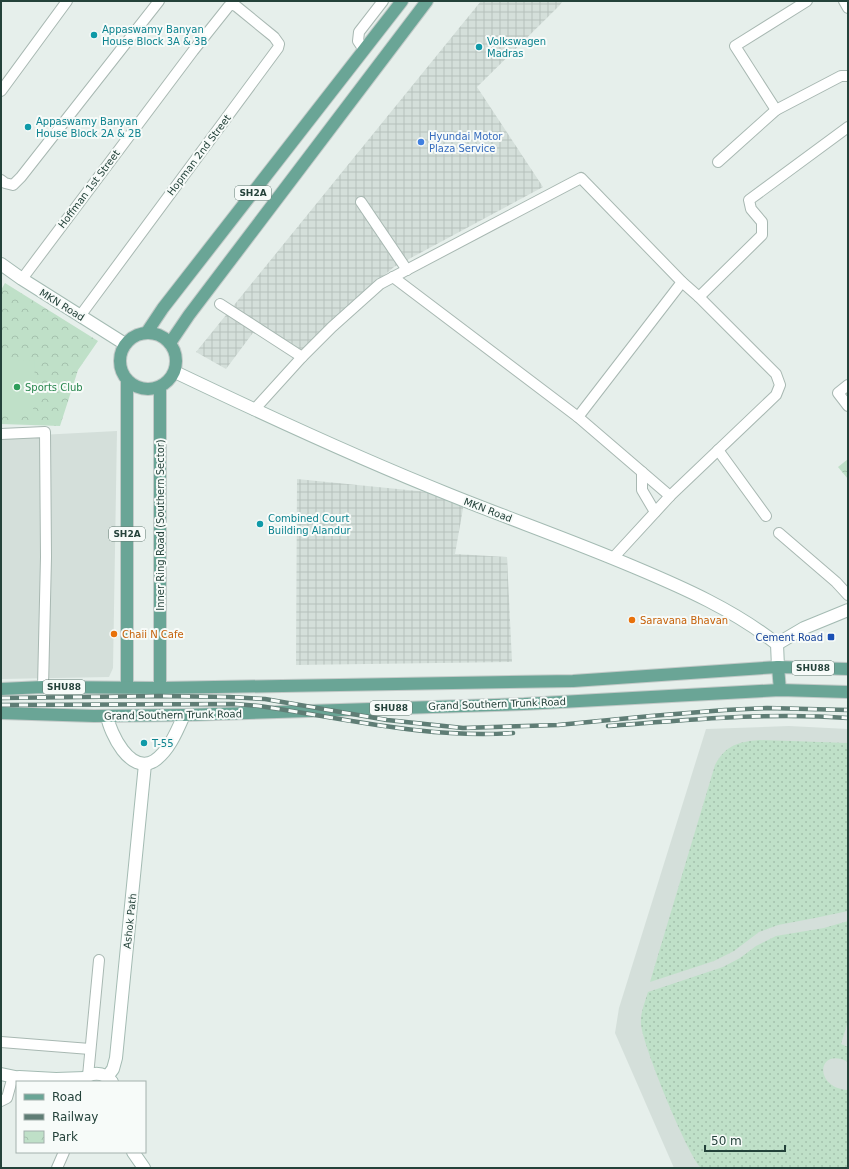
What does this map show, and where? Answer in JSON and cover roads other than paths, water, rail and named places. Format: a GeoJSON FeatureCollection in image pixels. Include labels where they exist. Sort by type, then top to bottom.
{"type":"FeatureCollection","features":[{"type":"Feature","properties":{"kind":"main road","name":"SH2A"},"geometry":{"type":"LineString","coordinates":[[147,332],[163,308],[402,1]]}},
{"type":"Feature","properties":{"kind":"main road","name":"SH2A"},"geometry":{"type":"LineString","coordinates":[[170,343],[189,315],[427,1]]}},
{"type":"Feature","properties":{"kind":"main road"},"geometry":{"type":"LineString","coordinates":[[362,52],[377,68]]}},
{"type":"Feature","properties":{"kind":"main road"},"geometry":{"type":"LineString","coordinates":[[125,344],[135,335],[147,332],[160,335],[170,343],[176,353],[177,361],[175,372],[170,379],[160,387],[148,390],[137,388],[127,381]]}},
{"type":"Feature","properties":{"kind":"main road","name":"SH2A"},"geometry":{"type":"LineString","coordinates":[[125,344],[120,352],[119,360],[121,371],[127,381],[127,687]]}},
{"type":"Feature","properties":{"kind":"main road","name":"Inner Ring Road (Southern Sector)"},"geometry":{"type":"LineString","coordinates":[[160,387],[160,688]]}},
{"type":"Feature","properties":{"kind":"main road"},"geometry":{"type":"LineString","coordinates":[[778,667],[780,690]]}},
{"type":"Feature","properties":{"kind":"main road","name":"Grand Southern Trunk Road"},"geometry":{"type":"LineString","coordinates":[[1,689],[43,687],[160,688],[573,681],[778,667],[848,669]]}},
{"type":"Feature","properties":{"kind":"main road","name":"Grand Southern Trunk Road"},"geometry":{"type":"LineString","coordinates":[[1,713],[107,716],[184,715],[524,704],[780,690],[848,692]]}},
{"type":"Feature","properties":{"kind":"street"},"geometry":{"type":"LineString","coordinates":[[1,91],[67,1]]}},
{"type":"Feature","properties":{"kind":"street"},"geometry":{"type":"LineString","coordinates":[[1,180],[5,183],[13,184],[21,177],[159,1]]}},
{"type":"Feature","properties":{"kind":"street"},"geometry":{"type":"LineString","coordinates":[[362,52],[358,41],[359,32],[383,1]]}},
{"type":"Feature","properties":{"kind":"street"},"geometry":{"type":"LineString","coordinates":[[776,110],[735,46],[806,1]]}},
{"type":"Feature","properties":{"kind":"street"},"geometry":{"type":"LineString","coordinates":[[844,1],[848,8]]}},
{"type":"Feature","properties":{"kind":"street","name":"Hoffman 1st Street"},"geometry":{"type":"LineString","coordinates":[[22,279],[193,51],[231,4]]}},
{"type":"Feature","properties":{"kind":"street","name":"Hopman 2nd Street"},"geometry":{"type":"LineString","coordinates":[[80,316],[278,48],[279,44],[274,37],[236,6],[231,4]]}},
{"type":"Feature","properties":{"kind":"street"},"geometry":{"type":"LineString","coordinates":[[718,162],[776,110],[841,76],[848,76]]}},
{"type":"Feature","properties":{"kind":"street"},"geometry":{"type":"LineString","coordinates":[[699,297],[762,235],[762,222],[751,209],[749,200],[848,127]]}},
{"type":"Feature","properties":{"kind":"street"},"geometry":{"type":"LineString","coordinates":[[254,410],[302,357],[380,284],[581,178],[682,282],[776,374],[780,385],[776,395],[670,496],[613,558]]}},
{"type":"Feature","properties":{"kind":"street"},"geometry":{"type":"LineString","coordinates":[[361,202],[407,270]]}},
{"type":"Feature","properties":{"kind":"street","name":"MKN Road"},"geometry":{"type":"LineString","coordinates":[[1,264],[22,279],[125,344]]}},
{"type":"Feature","properties":{"kind":"street"},"geometry":{"type":"LineString","coordinates":[[393,277],[578,417],[670,496]]}},
{"type":"Feature","properties":{"kind":"street"},"geometry":{"type":"LineString","coordinates":[[578,417],[682,282]]}},
{"type":"Feature","properties":{"kind":"street"},"geometry":{"type":"LineString","coordinates":[[220,304],[302,357]]}},
{"type":"Feature","properties":{"kind":"street","name":"MKN Road"},"geometry":{"type":"LineString","coordinates":[[175,372],[323,441],[448,494],[663,579],[716,604],[756,627],[777,644]]}},
{"type":"Feature","properties":{"kind":"street"},"geometry":{"type":"LineString","coordinates":[[848,385],[838,393],[848,406]]}},
{"type":"Feature","properties":{"kind":"street"},"geometry":{"type":"LineString","coordinates":[[1,434],[45,432],[46,557],[43,687]]}},
{"type":"Feature","properties":{"kind":"street"},"geometry":{"type":"LineString","coordinates":[[718,450],[766,516]]}},
{"type":"Feature","properties":{"kind":"street"},"geometry":{"type":"LineString","coordinates":[[642,472],[642,490],[655,512]]}},
{"type":"Feature","properties":{"kind":"street"},"geometry":{"type":"LineString","coordinates":[[778,533],[836,582],[848,596]]}},
{"type":"Feature","properties":{"kind":"street"},"geometry":{"type":"LineString","coordinates":[[778,667],[777,644],[804,628],[848,610]]}},
{"type":"Feature","properties":{"kind":"street"},"geometry":{"type":"LineString","coordinates":[[107,716],[114,738],[123,751],[136,761],[145,764],[154,761],[167,748],[177,732],[184,715]]}},
{"type":"Feature","properties":{"kind":"street","name":"Ashok Path"},"geometry":{"type":"LineString","coordinates":[[109,1079],[116,1058],[145,764]]}},
{"type":"Feature","properties":{"kind":"street"},"geometry":{"type":"LineString","coordinates":[[85,1078],[90,1050],[99,960]]}},
{"type":"Feature","properties":{"kind":"street"},"geometry":{"type":"LineString","coordinates":[[1,1042],[90,1050]]}},
{"type":"Feature","properties":{"kind":"street"},"geometry":{"type":"LineString","coordinates":[[11,1076],[56,1079],[85,1078],[93,1074],[100,1073],[109,1079]]}},
{"type":"Feature","properties":{"kind":"street"},"geometry":{"type":"LineString","coordinates":[[11,1076],[30,1081]]}},
{"type":"Feature","properties":{"kind":"street"},"geometry":{"type":"LineString","coordinates":[[1,1101],[7,1098],[11,1076]]}},
{"type":"Feature","properties":{"kind":"street"},"geometry":{"type":"LineString","coordinates":[[57,1168],[64,1153]]}},
{"type":"Feature","properties":{"kind":"street"},"geometry":{"type":"LineString","coordinates":[[135,1153],[144,1168]]}},
{"type":"Feature","properties":{"kind":"railway"},"geometry":{"type":"LineString","coordinates":[[1,698],[160,696],[265,699],[387,720],[463,728],[558,725],[651,716],[767,708],[848,710]]}},
{"type":"Feature","properties":{"kind":"railway"},"geometry":{"type":"LineString","coordinates":[[1,705],[235,704],[259,706],[417,730],[449,733],[513,733]]}},
{"type":"Feature","properties":{"kind":"railway"},"geometry":{"type":"LineString","coordinates":[[608,726],[758,716],[818,716],[848,718]]}},
{"type":"Feature","properties":{"kind":"place","name":"Appaswamy Banyan House Block 3A & 3B"},"geometry":{"type":"Point","coordinates":[94,35]}},
{"type":"Feature","properties":{"kind":"place","name":"Volkswagen Madras"},"geometry":{"type":"Point","coordinates":[479,47]}},
{"type":"Feature","properties":{"kind":"place","name":"Appaswamy Banyan House Block 2A & 2B"},"geometry":{"type":"Point","coordinates":[28,127]}},
{"type":"Feature","properties":{"kind":"place","name":"Hyundai Motor Plaza Service"},"geometry":{"type":"Point","coordinates":[421,142]}},
{"type":"Feature","properties":{"kind":"place","name":"Sports Club"},"geometry":{"type":"Point","coordinates":[17,387]}},
{"type":"Feature","properties":{"kind":"place","name":"Combined Court Building Alandur"},"geometry":{"type":"Point","coordinates":[260,524]}},
{"type":"Feature","properties":{"kind":"place","name":"Saravana Bhavan"},"geometry":{"type":"Point","coordinates":[632,620]}},
{"type":"Feature","properties":{"kind":"place","name":"Chaii N Cafe"},"geometry":{"type":"Point","coordinates":[114,634]}},
{"type":"Feature","properties":{"kind":"place","name":"Cement Road"},"geometry":{"type":"Point","coordinates":[831,637]}},
{"type":"Feature","properties":{"kind":"place","name":"T-55"},"geometry":{"type":"Point","coordinates":[144,743]}}]}
